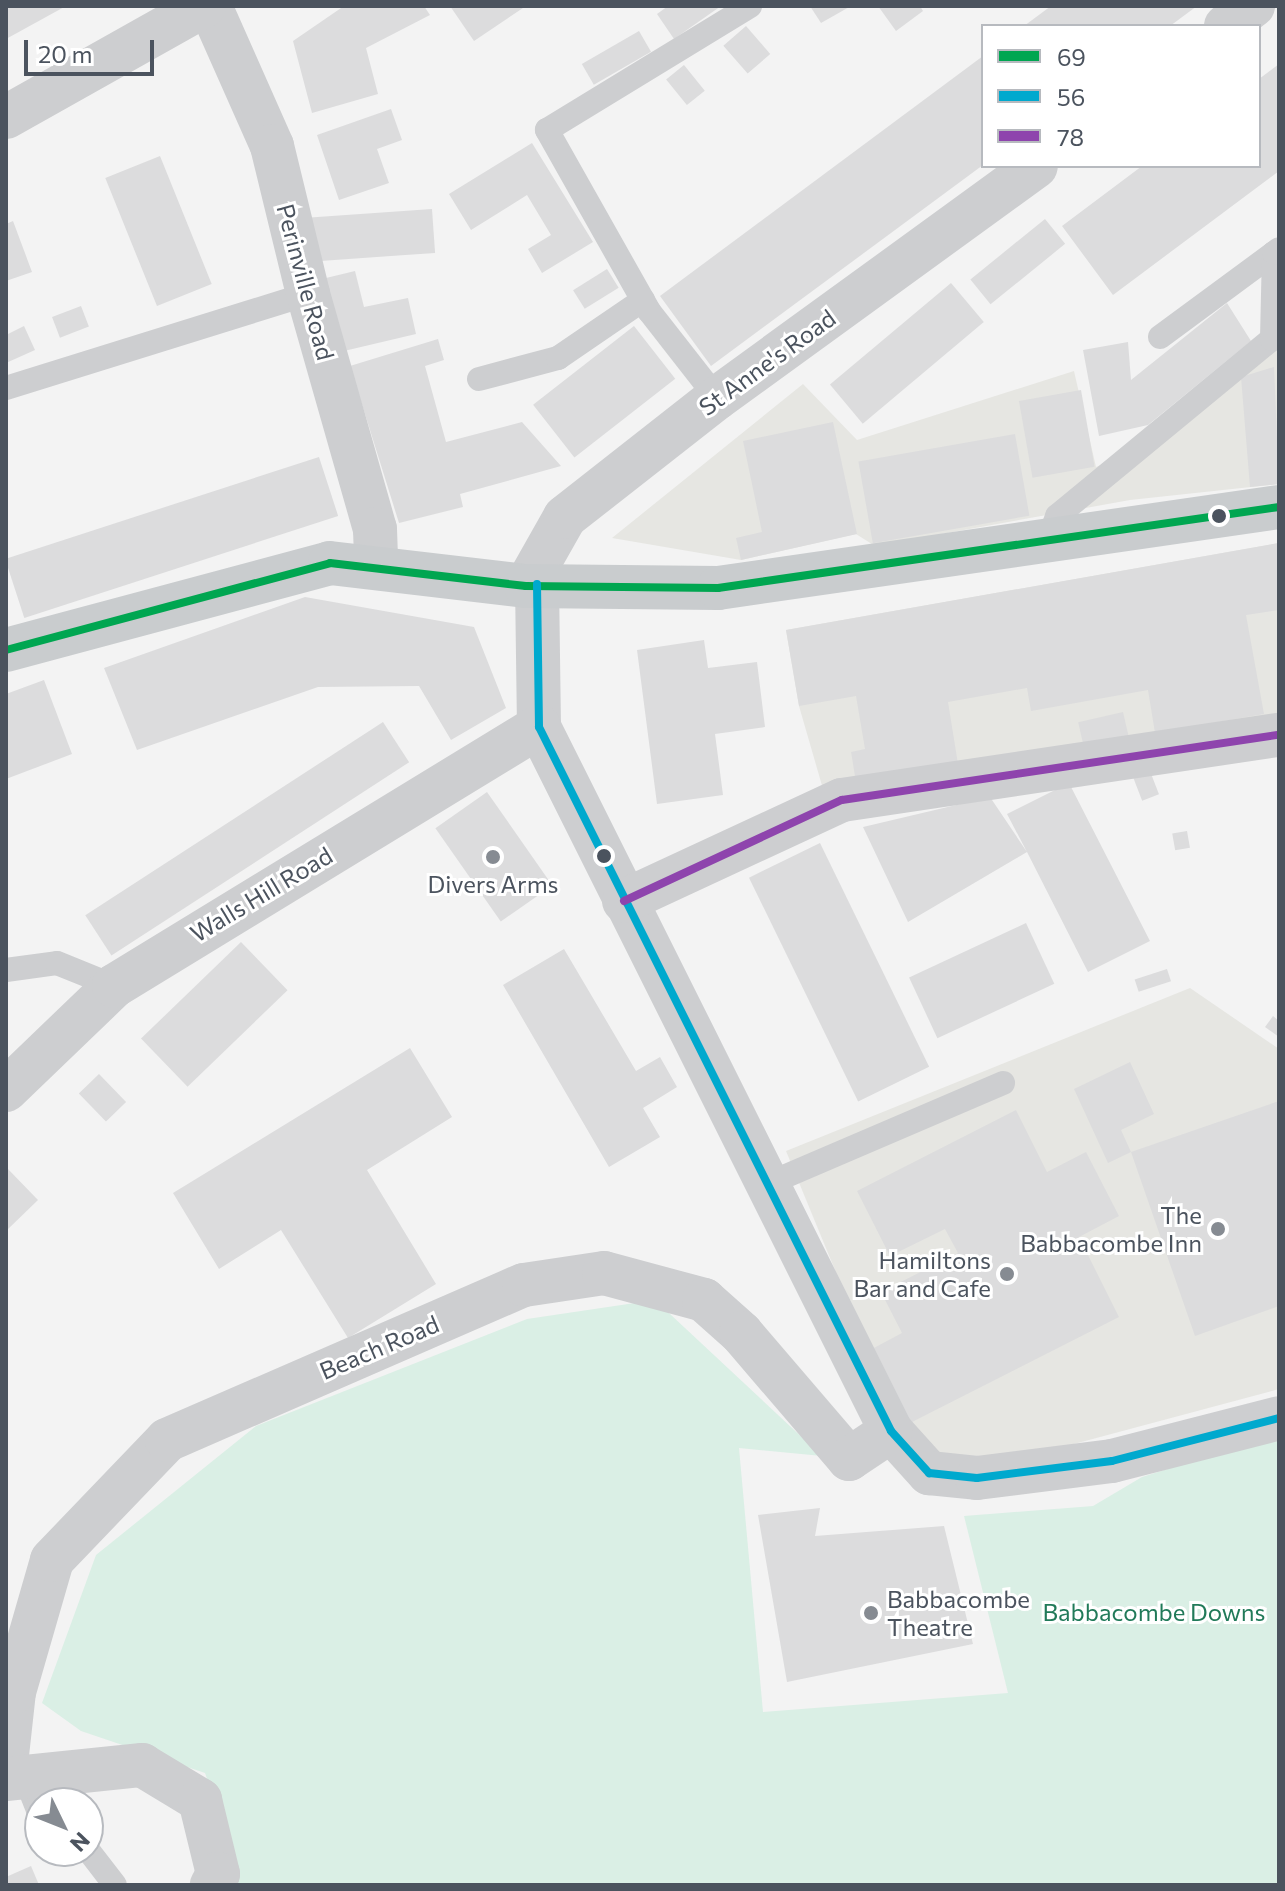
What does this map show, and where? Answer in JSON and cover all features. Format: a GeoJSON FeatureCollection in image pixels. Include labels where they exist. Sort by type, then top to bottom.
{"type":"FeatureCollection","features":[{"type":"Feature","properties":{"kind":"main road"},"geometry":{"type":"LineString","coordinates":[[6,650],[330,563],[376,565],[532,585],[621,591],[718,588],[1279,507]]}},
{"type":"Feature","properties":{"kind":"street"},"geometry":{"type":"LineString","coordinates":[[6,117],[204,6]]}},
{"type":"Feature","properties":{"kind":"street","name":"Perinville Road"},"geometry":{"type":"LineString","coordinates":[[210,6],[272,146],[308,294],[375,529],[376,565]]}},
{"type":"Feature","properties":{"kind":"street"},"geometry":{"type":"LineString","coordinates":[[1229,24],[1253,6]]}},
{"type":"Feature","properties":{"kind":"street","name":"St Anne's Road"},"geometry":{"type":"LineString","coordinates":[[532,585],[565,517],[717,398],[1033,168]]}},
{"type":"Feature","properties":{"kind":"street"},"geometry":{"type":"LineString","coordinates":[[532,585],[539,727],[765,1185],[891,1431],[929,1473],[977,1478],[1112,1461],[1279,1418]]}},
{"type":"Feature","properties":{"kind":"street","name":"Walls Hill Road"},"geometry":{"type":"LineString","coordinates":[[6,1090],[114,986],[539,727]]}},
{"type":"Feature","properties":{"kind":"street"},"geometry":{"type":"LineString","coordinates":[[624,901],[842,800],[1279,735]]}},
{"type":"Feature","properties":{"kind":"street","name":"Beach Road"},"geometry":{"type":"LineString","coordinates":[[212,1885],[218,1874],[200,1800],[142,1765],[19,1784],[14,1692],[52,1560],[167,1440],[524,1285],[604,1273],[704,1300],[741,1333],[849,1459],[891,1431]]}},
{"type":"Feature","properties":{"kind":"lane"},"geometry":{"type":"LineString","coordinates":[[717,398],[643,300],[547,130],[750,6]]}},
{"type":"Feature","properties":{"kind":"lane"},"geometry":{"type":"LineString","coordinates":[[1160,337],[1276,251]]}},
{"type":"Feature","properties":{"kind":"lane"},"geometry":{"type":"LineString","coordinates":[[1048,540],[1057,516],[1272,339],[1276,251]]}},
{"type":"Feature","properties":{"kind":"lane"},"geometry":{"type":"LineString","coordinates":[[6,388],[308,294]]}},
{"type":"Feature","properties":{"kind":"lane"},"geometry":{"type":"LineString","coordinates":[[479,379],[558,358],[643,300]]}},
{"type":"Feature","properties":{"kind":"lane"},"geometry":{"type":"LineString","coordinates":[[6,970],[57,963],[114,986]]}},
{"type":"Feature","properties":{"kind":"lane"},"geometry":{"type":"LineString","coordinates":[[765,1185],[1003,1083]]}},
{"type":"Feature","properties":{"kind":"lane"},"geometry":{"type":"LineString","coordinates":[[101,1867],[115,1885]]}},
{"type":"Feature","properties":{"kind":"shaded area"},"geometry":{"type":"Polygon","coordinates":[[[1279,249],[1279,484],[1130,500],[875,546],[856,534],[741,560],[612,538],[803,384],[857,440],[1074,371],[1096,467],[1139,448],[1271,339],[1279,249]]]}},
{"type":"Feature","properties":{"kind":"shaded area"},"geometry":{"type":"Polygon","coordinates":[[[1279,543],[1279,735],[823,789],[799,706],[786,630],[1279,543]]]}},
{"type":"Feature","properties":{"kind":"shaded area"},"geometry":{"type":"Polygon","coordinates":[[[1190,988],[1279,1049],[1279,1389],[955,1476],[910,1423],[863,1338],[786,1151],[1190,988]]]}},
{"type":"Feature","properties":{"kind":"green space","name":"Babbacombe Downs"},"geometry":{"type":"Polygon","coordinates":[[[655,1300],[822,1456],[739,1448],[763,1712],[1008,1693],[964,1516],[1093,1506],[1142,1477],[1279,1434],[1279,1885],[229,1885],[238,1866],[205,1773],[81,1731],[42,1703],[96,1555],[256,1426],[527,1319],[655,1300]]]}},
{"type":"Feature","properties":{"kind":"building"},"geometry":{"type":"Polygon","coordinates":[[[6,6],[66,6],[6,39],[6,6]]]}},
{"type":"Feature","properties":{"kind":"building"},"geometry":{"type":"Polygon","coordinates":[[[344,6],[424,6],[430,15],[366,48],[378,94],[312,113],[293,41],[344,6]]]}},
{"type":"Feature","properties":{"kind":"building"},"geometry":{"type":"Polygon","coordinates":[[[450,6],[526,6],[474,41],[450,6]]]}},
{"type":"Feature","properties":{"kind":"building"},"geometry":{"type":"Polygon","coordinates":[[[668,6],[721,6],[674,39],[657,14],[668,6]]]}},
{"type":"Feature","properties":{"kind":"building"},"geometry":{"type":"Polygon","coordinates":[[[810,6],[851,6],[821,23],[810,6]]]}},
{"type":"Feature","properties":{"kind":"building"},"geometry":{"type":"Polygon","coordinates":[[[878,6],[920,6],[923,11],[896,31],[878,6]]]}},
{"type":"Feature","properties":{"kind":"building"},"geometry":{"type":"Polygon","coordinates":[[[1051,6],[1197,6],[1173,24],[1027,24],[1051,6]]]}},
{"type":"Feature","properties":{"kind":"building"},"geometry":{"type":"Polygon","coordinates":[[[746,26],[770,54],[748,74],[723,46],[746,26]]]}},
{"type":"Feature","properties":{"kind":"building"},"geometry":{"type":"Polygon","coordinates":[[[639,31],[651,52],[594,85],[582,64],[639,31]]]}},
{"type":"Feature","properties":{"kind":"building"},"geometry":{"type":"Polygon","coordinates":[[[981,57],[981,166],[711,366],[660,296],[981,57]]]}},
{"type":"Feature","properties":{"kind":"building"},"geometry":{"type":"Polygon","coordinates":[[[1279,64],[1279,171],[1113,295],[1062,226],[1139,168],[1261,168],[1261,78],[1279,64]]]}},
{"type":"Feature","properties":{"kind":"building"},"geometry":{"type":"Polygon","coordinates":[[[684,65],[705,91],[687,105],[666,79],[684,65]]]}},
{"type":"Feature","properties":{"kind":"building"},"geometry":{"type":"Polygon","coordinates":[[[391,109],[402,140],[377,149],[389,183],[339,200],[317,135],[391,109]]]}},
{"type":"Feature","properties":{"kind":"building"},"geometry":{"type":"Polygon","coordinates":[[[532,143],[593,242],[542,273],[528,249],[551,235],[527,195],[471,230],[449,194],[532,143]]]}},
{"type":"Feature","properties":{"kind":"building"},"geometry":{"type":"Polygon","coordinates":[[[160,156],[212,284],[157,306],[105,178],[160,156]]]}},
{"type":"Feature","properties":{"kind":"building"},"geometry":{"type":"Polygon","coordinates":[[[432,209],[435,253],[313,261],[310,218],[432,209]]]}},
{"type":"Feature","properties":{"kind":"building"},"geometry":{"type":"Polygon","coordinates":[[[1045,219],[1065,244],[991,304],[970,279],[1045,219]]]}},
{"type":"Feature","properties":{"kind":"building"},"geometry":{"type":"Polygon","coordinates":[[[13,221],[32,272],[6,281],[6,224],[13,221]]]}},
{"type":"Feature","properties":{"kind":"building"},"geometry":{"type":"Polygon","coordinates":[[[607,269],[619,288],[585,309],[573,290],[607,269]]]}},
{"type":"Feature","properties":{"kind":"building"},"geometry":{"type":"Polygon","coordinates":[[[355,271],[364,307],[408,298],[416,334],[344,351],[326,278],[355,271]]]}},
{"type":"Feature","properties":{"kind":"building"},"geometry":{"type":"Polygon","coordinates":[[[951,283],[984,322],[863,424],[830,385],[951,283]]]}},
{"type":"Feature","properties":{"kind":"building"},"geometry":{"type":"Polygon","coordinates":[[[1227,303],[1251,341],[1148,425],[1099,436],[1083,350],[1128,342],[1131,380],[1227,303]]]}},
{"type":"Feature","properties":{"kind":"building"},"geometry":{"type":"Polygon","coordinates":[[[81,306],[89,327],[60,338],[52,317],[81,306]]]}},
{"type":"Feature","properties":{"kind":"building"},"geometry":{"type":"Polygon","coordinates":[[[24,326],[35,350],[6,363],[6,335],[24,326]]]}},
{"type":"Feature","properties":{"kind":"building"},"geometry":{"type":"Polygon","coordinates":[[[634,326],[675,379],[574,458],[533,405],[634,326]]]}},
{"type":"Feature","properties":{"kind":"building"},"geometry":{"type":"Polygon","coordinates":[[[438,339],[444,360],[425,366],[446,442],[522,422],[561,466],[460,494],[463,507],[399,523],[350,366],[438,339]]]}},
{"type":"Feature","properties":{"kind":"building"},"geometry":{"type":"Polygon","coordinates":[[[1274,367],[1279,484],[1250,487],[1241,377],[1274,367]]]}},
{"type":"Feature","properties":{"kind":"building"},"geometry":{"type":"Polygon","coordinates":[[[1081,390],[1095,467],[1033,478],[1019,401],[1081,390]]]}},
{"type":"Feature","properties":{"kind":"building"},"geometry":{"type":"Polygon","coordinates":[[[833,422],[857,534],[741,560],[736,538],[762,532],[743,441],[833,422]]]}},
{"type":"Feature","properties":{"kind":"building"},"geometry":{"type":"Polygon","coordinates":[[[1015,434],[1029,516],[873,543],[858,462],[1015,434]]]}},
{"type":"Feature","properties":{"kind":"building"},"geometry":{"type":"Polygon","coordinates":[[[319,457],[338,516],[24,618],[6,559],[319,457]]]}},
{"type":"Feature","properties":{"kind":"building"},"geometry":{"type":"Polygon","coordinates":[[[1279,543],[1279,610],[1246,615],[1264,714],[1155,733],[1148,690],[1031,711],[1027,688],[948,702],[958,764],[856,782],[851,752],[865,749],[856,696],[799,706],[786,630],[1279,543]]]}},
{"type":"Feature","properties":{"kind":"building"},"geometry":{"type":"Polygon","coordinates":[[[305,597],[474,627],[506,708],[451,740],[419,686],[318,687],[137,750],[104,668],[305,597]]]}},
{"type":"Feature","properties":{"kind":"building"},"geometry":{"type":"Polygon","coordinates":[[[704,640],[708,668],[757,662],[765,727],[715,734],[723,795],[657,804],[637,650],[704,640]]]}},
{"type":"Feature","properties":{"kind":"building"},"geometry":{"type":"Polygon","coordinates":[[[44,680],[72,754],[6,779],[6,694],[44,680]]]}},
{"type":"Feature","properties":{"kind":"building"},"geometry":{"type":"Polygon","coordinates":[[[1123,712],[1129,738],[1084,749],[1078,722],[1123,712]]]}},
{"type":"Feature","properties":{"kind":"building"},"geometry":{"type":"Polygon","coordinates":[[[383,722],[409,762],[111,956],[85,915],[383,722]]]}},
{"type":"Feature","properties":{"kind":"building"},"geometry":{"type":"Polygon","coordinates":[[[1150,771],[1159,794],[1142,801],[1133,777],[1150,771]]]}},
{"type":"Feature","properties":{"kind":"building"},"geometry":{"type":"Polygon","coordinates":[[[1069,783],[1150,941],[1088,972],[1007,814],[1069,783]]]}},
{"type":"Feature","properties":{"kind":"building","name":"Divers Arms"},"geometry":{"type":"Polygon","coordinates":[[[487,792],[552,885],[501,922],[435,828],[487,792]]]}},
{"type":"Feature","properties":{"kind":"building"},"geometry":{"type":"Polygon","coordinates":[[[990,797],[1027,852],[908,922],[863,827],[990,797]]]}},
{"type":"Feature","properties":{"kind":"building"},"geometry":{"type":"Polygon","coordinates":[[[1187,831],[1190,848],[1175,850],[1172,834],[1187,831]]]}},
{"type":"Feature","properties":{"kind":"building"},"geometry":{"type":"Polygon","coordinates":[[[820,843],[929,1067],[858,1101],[749,878],[820,843]]]}},
{"type":"Feature","properties":{"kind":"building"},"geometry":{"type":"Polygon","coordinates":[[[1026,923],[1054,984],[937,1038],[909,978],[1026,923]]]}},
{"type":"Feature","properties":{"kind":"building"},"geometry":{"type":"Polygon","coordinates":[[[241,942],[288,990],[188,1087],[141,1039],[241,942]]]}},
{"type":"Feature","properties":{"kind":"building"},"geometry":{"type":"Polygon","coordinates":[[[564,949],[636,1071],[660,1057],[677,1087],[643,1108],[660,1137],[609,1167],[503,985],[564,949]]]}},
{"type":"Feature","properties":{"kind":"building"},"geometry":{"type":"Polygon","coordinates":[[[1167,969],[1171,981],[1139,992],[1135,980],[1167,969]]]}},
{"type":"Feature","properties":{"kind":"building"},"geometry":{"type":"Polygon","coordinates":[[[1273,1016],[1279,1021],[1279,1037],[1265,1027],[1273,1016]]]}},
{"type":"Feature","properties":{"kind":"building"},"geometry":{"type":"Polygon","coordinates":[[[410,1048],[452,1117],[367,1170],[436,1284],[348,1338],[281,1230],[219,1269],[173,1193],[410,1048]]]}},
{"type":"Feature","properties":{"kind":"building"},"geometry":{"type":"Polygon","coordinates":[[[1130,1062],[1154,1114],[1121,1130],[1131,1152],[1108,1163],[1074,1089],[1130,1062]]]}},
{"type":"Feature","properties":{"kind":"building"},"geometry":{"type":"Polygon","coordinates":[[[99,1074],[126,1102],[106,1122],[79,1093],[99,1074]]]}},
{"type":"Feature","properties":{"kind":"building","name":"The Babbacombe Inn"},"geometry":{"type":"Polygon","coordinates":[[[1279,1101],[1279,1306],[1195,1336],[1131,1152],[1279,1101]]]}},
{"type":"Feature","properties":{"kind":"building","name":"Hamiltons Bar and Cafe"},"geometry":{"type":"Polygon","coordinates":[[[1016,1110],[1047,1172],[1086,1152],[1119,1216],[1079,1237],[1119,1317],[910,1423],[872,1349],[902,1333],[881,1292],[958,1253],[945,1229],[890,1256],[857,1191],[1016,1110]]]}},
{"type":"Feature","properties":{"kind":"building"},"geometry":{"type":"Polygon","coordinates":[[[6,1167],[38,1200],[6,1231],[6,1167]]]}},
{"type":"Feature","properties":{"kind":"building","name":"Babbacombe Theatre"},"geometry":{"type":"Polygon","coordinates":[[[820,1508],[815,1536],[944,1526],[973,1644],[787,1682],[758,1515],[820,1508]]]}},
{"type":"Feature","properties":{"kind":"building"},"geometry":{"type":"Polygon","coordinates":[[[31,1867],[39,1885],[6,1885],[6,1877],[31,1867]]]}},
{"type":"Feature","properties":{"kind":"transit line","name":"69"},"geometry":{"type":"LineString","coordinates":[[6,650],[330,563],[526,586],[718,588],[1279,507]]}},
{"type":"Feature","properties":{"kind":"transit line","name":"56"},"geometry":{"type":"LineString","coordinates":[[537,584],[539,727],[891,1431],[929,1473],[977,1478],[1112,1461],[1279,1418]]}},
{"type":"Feature","properties":{"kind":"transit line","name":"78"},"geometry":{"type":"LineString","coordinates":[[624,901],[842,800],[1279,735]]}},
{"type":"Feature","properties":{"kind":"place","name":"Divers Arms"},"geometry":{"type":"Point","coordinates":[493,857]}},
{"type":"Feature","properties":{"kind":"place","name":"The Babbacombe Inn"},"geometry":{"type":"Point","coordinates":[1218,1229]}},
{"type":"Feature","properties":{"kind":"place","name":"Hamiltons Bar and Cafe"},"geometry":{"type":"Point","coordinates":[1007,1274]}},
{"type":"Feature","properties":{"kind":"place","name":"Babbacombe Theatre"},"geometry":{"type":"Point","coordinates":[871,1613]}}]}
